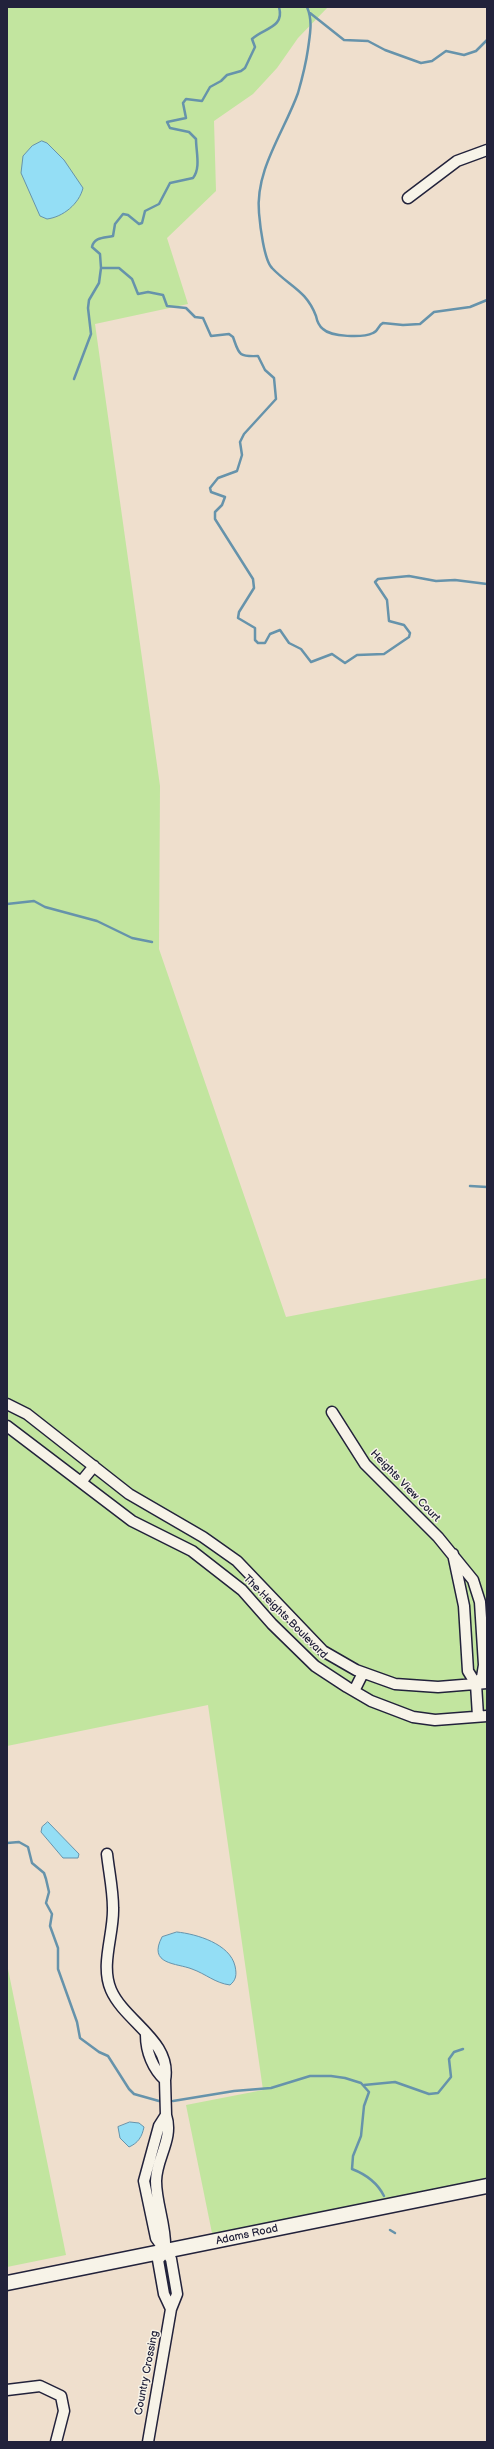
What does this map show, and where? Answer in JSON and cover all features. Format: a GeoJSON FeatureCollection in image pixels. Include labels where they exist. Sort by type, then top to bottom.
{"type":"FeatureCollection","features":[{"type":"Feature","properties":{"kind":"main road","name":"Adams Road"},"geometry":{"type":"LineString","coordinates":[[7,2283],[487,2186]]}},
{"type":"Feature","properties":{"kind":"street"},"geometry":{"type":"LineString","coordinates":[[408,198],[457,160],[487,150]]}},
{"type":"Feature","properties":{"kind":"street","name":"The Heights Boulevard"},"geometry":{"type":"LineString","coordinates":[[7,1404],[27,1414],[129,1494],[204,1537],[237,1561],[324,1651],[363,1673],[382,1681],[408,1686],[438,1687],[487,1683]]}},
{"type":"Feature","properties":{"kind":"street","name":"Heights View Court"},"geometry":{"type":"LineString","coordinates":[[332,1412],[366,1464],[452,1554],[473,1580],[478,1595],[484,1671],[476,1684]]}},
{"type":"Feature","properties":{"kind":"street","name":"The Heights Boulevard"},"geometry":{"type":"LineString","coordinates":[[7,1426],[132,1521],[192,1551],[236,1585],[315,1666],[354,1691],[371,1701],[413,1717],[434,1720],[483,1716]]}},
{"type":"Feature","properties":{"kind":"street"},"geometry":{"type":"LineString","coordinates":[[81,1482],[94,1466]]}},
{"type":"Feature","properties":{"kind":"street"},"geometry":{"type":"LineString","coordinates":[[452,1554],[464,1606],[468,1671],[476,1684],[483,1716]]}},
{"type":"Feature","properties":{"kind":"street"},"geometry":{"type":"LineString","coordinates":[[236,1585],[247,1571]]}},
{"type":"Feature","properties":{"kind":"street"},"geometry":{"type":"LineString","coordinates":[[354,1691],[363,1673]]}},
{"type":"Feature","properties":{"kind":"street"},"geometry":{"type":"LineString","coordinates":[[107,1854],[113,1908],[112,1935],[108,1957],[111,1989],[146,2035],[146,2046],[157,2073],[165,2080],[166,2115],[170,2126],[156,2181],[166,2237],[165,2252]]}},
{"type":"Feature","properties":{"kind":"street"},"geometry":{"type":"LineString","coordinates":[[165,2252],[156,2238],[144,2181],[159,2126],[166,2115]]}},
{"type":"Feature","properties":{"kind":"street"},"geometry":{"type":"LineString","coordinates":[[146,2173],[157,2173]]}},
{"type":"Feature","properties":{"kind":"street","name":"Country Crossing"},"geometry":{"type":"LineString","coordinates":[[148,2442],[171,2309],[164,2294],[158,2260],[165,2252]]}},
{"type":"Feature","properties":{"kind":"street"},"geometry":{"type":"LineString","coordinates":[[7,2390],[40,2386],[61,2396],[64,2411],[56,2442]]}},
{"type":"Feature","properties":{"kind":"green space"},"geometry":{"type":"Polygon","coordinates":[[[7,7],[328,7],[298,38],[277,68],[253,94],[214,121],[216,191],[167,238],[188,304],[95,324],[160,786],[159,949],[286,1317],[487,1278],[487,2180],[213,2238],[186,2105],[263,2090],[208,1705],[7,1746],[7,7]]]}},
{"type":"Feature","properties":{"kind":"green space"},"geometry":{"type":"Polygon","coordinates":[[[7,1964],[66,2255],[7,2267],[7,1964]]]}},
{"type":"Feature","properties":{"kind":"water"},"geometry":{"type":"Polygon","coordinates":[[[42,141],[47,143],[64,160],[83,188],[78,199],[70,209],[59,216],[47,219],[40,216],[21,173],[23,156],[32,146],[42,141]]]}},
{"type":"Feature","properties":{"kind":"water"},"geometry":{"type":"Polygon","coordinates":[[[48,1822],[79,1854],[78,1858],[63,1858],[41,1832],[42,1827],[48,1822]]]}},
{"type":"Feature","properties":{"kind":"water"},"geometry":{"type":"Polygon","coordinates":[[[177,1932],[203,1938],[220,1946],[227,1952],[232,1958],[236,1969],[236,1977],[232,1983],[230,1985],[225,1984],[197,1971],[172,1964],[161,1958],[158,1953],[158,1946],[162,1937],[177,1932]]]}},
{"type":"Feature","properties":{"kind":"water"},"geometry":{"type":"Polygon","coordinates":[[[130,2122],[139,2123],[144,2127],[139,2139],[135,2144],[129,2147],[120,2138],[118,2127],[130,2122]]]}},
{"type":"Feature","properties":{"kind":"waterway"},"geometry":{"type":"LineString","coordinates":[[74,379],[91,334],[88,308],[89,300],[99,283],[101,268],[100,254],[92,247],[93,244],[100,238],[113,236],[115,224],[123,214],[128,215],[139,224],[142,223],[145,211],[159,204],[170,183],[193,178],[197,170],[198,160],[196,139],[189,132],[170,128],[167,122],[186,118],[183,103],[186,99],[202,101],[210,87],[221,81],[227,75],[241,71],[245,68],[255,47],[252,39],[276,23],[280,14],[279,7]]}},
{"type":"Feature","properties":{"kind":"waterway"},"geometry":{"type":"LineString","coordinates":[[307,7],[310,17],[310,38],[298,93],[266,166],[261,182],[259,197],[261,234],[269,264],[302,294],[312,307],[318,323],[327,332],[333,334],[362,336],[375,332],[383,323],[403,325],[420,324],[434,312],[470,307],[487,300]]}},
{"type":"Feature","properties":{"kind":"waterway"},"geometry":{"type":"LineString","coordinates":[[310,13],[344,40],[368,41],[385,50],[421,63],[432,61],[446,51],[464,55],[476,51],[487,40]]}},
{"type":"Feature","properties":{"kind":"waterway"},"geometry":{"type":"LineString","coordinates":[[101,268],[119,268],[132,279],[138,294],[148,292],[163,295],[167,306],[186,308],[195,317],[203,318],[211,336],[229,334],[233,337],[240,353],[246,356],[258,356],[265,370],[274,378],[276,399],[244,434],[240,442],[242,455],[237,471],[218,478],[210,488],[211,492],[225,497],[222,505],[215,512],[215,519],[253,579],[254,588],[239,612],[238,618],[255,628],[255,640],[258,643],[265,643],[270,634],[280,630],[289,643],[301,649],[311,662],[332,654],[345,663],[357,655],[384,654],[409,637],[410,633],[404,625],[389,621],[387,600],[375,582],[378,579],[409,576],[436,581],[455,580],[487,584]]}},
{"type":"Feature","properties":{"kind":"waterway"},"geometry":{"type":"LineString","coordinates":[[7,904],[34,901],[45,907],[97,921],[132,938],[152,942]]}},
{"type":"Feature","properties":{"kind":"waterway"},"geometry":{"type":"LineString","coordinates":[[470,1186],[487,1187]]}},
{"type":"Feature","properties":{"kind":"waterway"},"geometry":{"type":"LineString","coordinates":[[7,1843],[19,1842],[28,1847],[32,1863],[44,1873],[49,1892],[46,1903],[52,1914],[50,1926],[58,1948],[58,1969],[77,2022],[80,2038],[99,2052],[108,2056],[129,2089],[134,2094],[159,2101]]}},
{"type":"Feature","properties":{"kind":"waterway"},"geometry":{"type":"LineString","coordinates":[[364,2085],[395,2082],[429,2094],[438,2093],[451,2077],[449,2059],[454,2052],[463,2049]]}},
{"type":"Feature","properties":{"kind":"waterway"},"geometry":{"type":"LineString","coordinates":[[173,2101],[234,2091],[271,2088],[310,2076],[331,2076],[345,2078],[361,2083],[369,2092],[364,2106],[361,2136],[353,2156],[352,2169],[362,2173],[370,2179],[384,2196]]}},
{"type":"Feature","properties":{"kind":"waterway"},"geometry":{"type":"LineString","coordinates":[[390,2230],[395,2233]]}}]}
